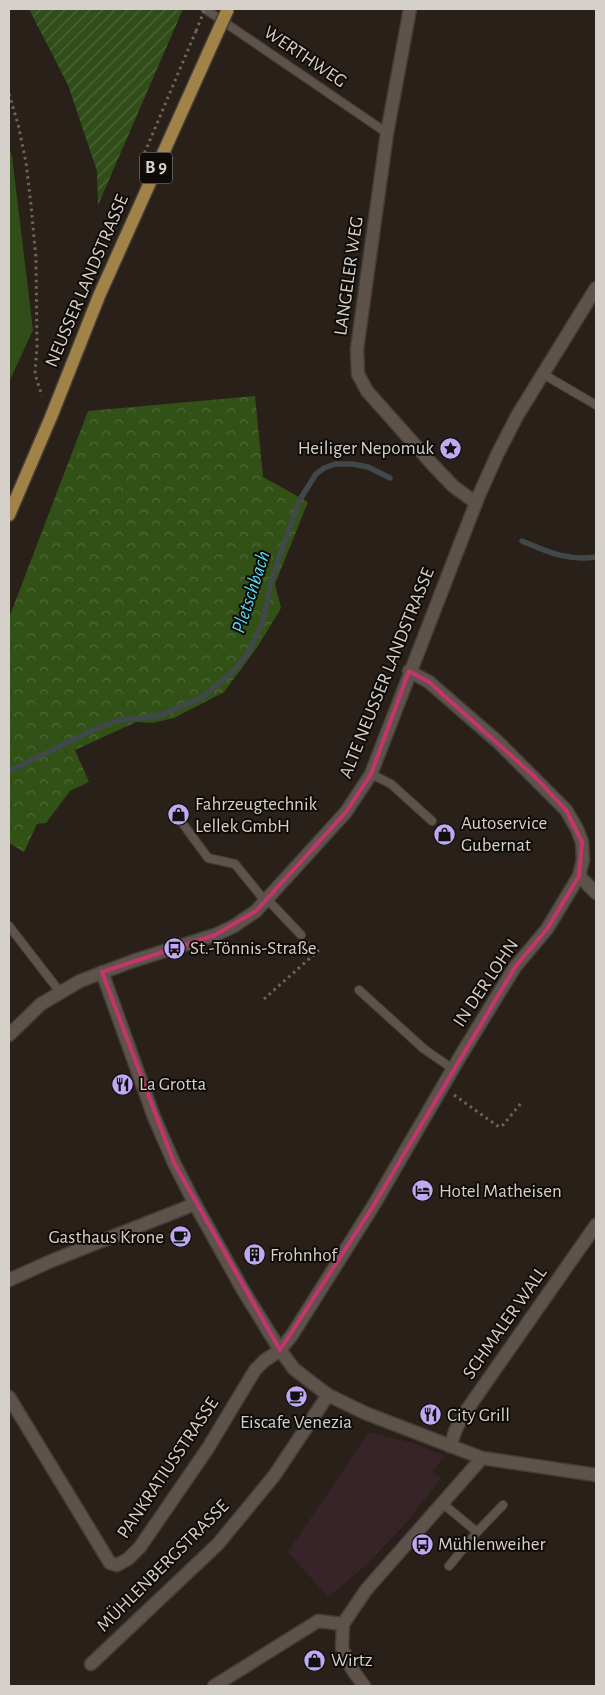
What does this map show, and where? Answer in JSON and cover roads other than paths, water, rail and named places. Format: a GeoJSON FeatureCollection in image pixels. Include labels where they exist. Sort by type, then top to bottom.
{"type":"FeatureCollection","features":[{"type":"Feature","properties":{"kind":"main road","name":"NEUSSER LANDSTRASSE"},"geometry":{"type":"LineString","coordinates":[[9,515],[51,417],[98,296],[228,9]]}},
{"type":"Feature","properties":{"kind":"street","name":"LANGELER WEG"},"geometry":{"type":"LineString","coordinates":[[410,9],[387,133],[358,349],[358,374],[367,391],[432,464],[453,486],[476,503]]}},
{"type":"Feature","properties":{"kind":"street","name":"ALTE NEUSSER LANDSTRASSE"},"geometry":{"type":"LineString","coordinates":[[9,1034],[41,1004],[80,981],[215,935],[234,926],[256,911],[346,812],[371,774],[476,503],[497,455],[517,416],[596,288]]}},
{"type":"Feature","properties":{"kind":"street","name":"IN DER LOHN"},"geometry":{"type":"LineString","coordinates":[[280,1350],[292,1335],[367,1217],[515,967],[548,929],[579,876],[583,860],[582,842],[566,810],[535,777],[491,736],[429,682],[410,671]]}},
{"type":"Feature","properties":{"kind":"street"},"geometry":{"type":"LineString","coordinates":[[579,876],[596,893]]}},
{"type":"Feature","properties":{"kind":"street"},"geometry":{"type":"LineString","coordinates":[[102,972],[154,1117],[174,1163],[243,1290],[280,1350],[294,1368],[328,1395],[365,1414],[482,1458],[596,1475]]}},
{"type":"Feature","properties":{"kind":"street"},"geometry":{"type":"LineString","coordinates":[[9,1280],[51,1261],[195,1204]]}},
{"type":"Feature","properties":{"kind":"street","name":"SCHMALER WALL"},"geometry":{"type":"LineString","coordinates":[[450,1446],[464,1414],[596,1225]]}},
{"type":"Feature","properties":{"kind":"street","name":"PANKRATIUSSTRASSE"},"geometry":{"type":"LineString","coordinates":[[9,1397],[110,1564],[117,1565],[128,1559],[140,1547],[208,1448],[255,1370],[280,1350]]}},
{"type":"Feature","properties":{"kind":"street","name":"MÜHLENBERGSTRASSE"},"geometry":{"type":"LineString","coordinates":[[91,1664],[218,1544],[274,1476],[328,1395]]}},
{"type":"Feature","properties":{"kind":"street"},"geometry":{"type":"LineString","coordinates":[[364,1686],[352,1669],[342,1648],[343,1624],[366,1590],[482,1458]]}},
{"type":"Feature","properties":{"kind":"street"},"geometry":{"type":"LineString","coordinates":[[214,1686],[318,1621],[343,1624]]}},
{"type":"Feature","properties":{"kind":"lane","name":"WERTHWEG"},"geometry":{"type":"LineString","coordinates":[[205,9],[387,133]]}},
{"type":"Feature","properties":{"kind":"lane"},"geometry":{"type":"LineString","coordinates":[[543,374],[596,405]]}},
{"type":"Feature","properties":{"kind":"lane"},"geometry":{"type":"LineString","coordinates":[[371,774],[391,784],[432,821]]}},
{"type":"Feature","properties":{"kind":"lane"},"geometry":{"type":"LineString","coordinates":[[183,824],[208,858],[235,864],[301,936]]}},
{"type":"Feature","properties":{"kind":"lane"},"geometry":{"type":"LineString","coordinates":[[9,926],[60,992]]}},
{"type":"Feature","properties":{"kind":"lane"},"geometry":{"type":"LineString","coordinates":[[359,990],[424,1049],[453,1069]]}},
{"type":"Feature","properties":{"kind":"lane"},"geometry":{"type":"LineString","coordinates":[[442,1503],[477,1532]]}},
{"type":"Feature","properties":{"kind":"lane"},"geometry":{"type":"LineString","coordinates":[[448,1566],[503,1505]]}},
{"type":"Feature","properties":{"kind":"waterway","name":"Pletschbach"},"geometry":{"type":"LineString","coordinates":[[9,771],[93,730],[116,721],[161,715],[201,698],[230,674],[247,655],[263,621],[272,578],[299,501],[316,474],[324,468],[335,464],[352,464],[368,467],[390,478]]}},
{"type":"Feature","properties":{"kind":"waterway","name":"Pletschbach"},"geometry":{"type":"LineString","coordinates":[[522,541],[567,557],[596,557]]}},
{"type":"Feature","properties":{"kind":"place","name":"Heiliger Nepomuk"},"geometry":{"type":"Point","coordinates":[450,448]}},
{"type":"Feature","properties":{"kind":"place","name":"Fahrzeugtechnik Lellek GmbH"},"geometry":{"type":"Point","coordinates":[179,815]}},
{"type":"Feature","properties":{"kind":"place","name":"Autoservice Gubernat"},"geometry":{"type":"Point","coordinates":[445,834]}},
{"type":"Feature","properties":{"kind":"place","name":"St.-Tönnis-Straße"},"geometry":{"type":"Point","coordinates":[174,948]}},
{"type":"Feature","properties":{"kind":"place","name":"La Grotta"},"geometry":{"type":"Point","coordinates":[123,1084]}},
{"type":"Feature","properties":{"kind":"place","name":"Hotel Matheisen"},"geometry":{"type":"Point","coordinates":[423,1191]}},
{"type":"Feature","properties":{"kind":"place","name":"Gasthaus Krone"},"geometry":{"type":"Point","coordinates":[180,1237]}},
{"type":"Feature","properties":{"kind":"place","name":"Frohnhof"},"geometry":{"type":"Point","coordinates":[254,1255]}},
{"type":"Feature","properties":{"kind":"place","name":"Eiscafe Venezia"},"geometry":{"type":"Point","coordinates":[296,1396]}},
{"type":"Feature","properties":{"kind":"place","name":"City Grill"},"geometry":{"type":"Point","coordinates":[431,1415]}},
{"type":"Feature","properties":{"kind":"place","name":"Mühlenweiher"},"geometry":{"type":"Point","coordinates":[422,1544]}},
{"type":"Feature","properties":{"kind":"place","name":"Wirtz"},"geometry":{"type":"Point","coordinates":[315,1660]}}]}
